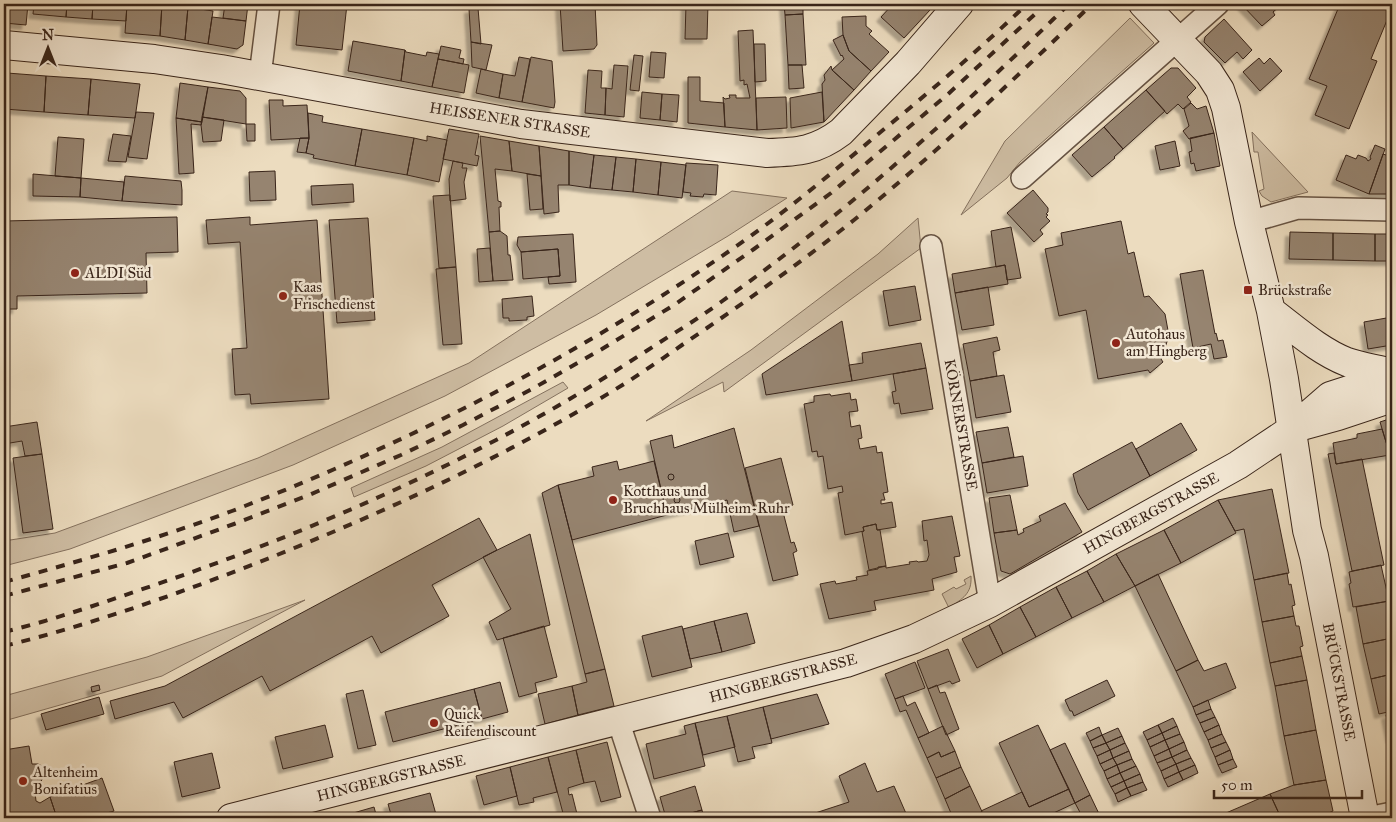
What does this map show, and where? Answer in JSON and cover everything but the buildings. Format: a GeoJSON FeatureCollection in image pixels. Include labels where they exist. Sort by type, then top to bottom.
{"type":"FeatureCollection","features":[{"type":"Feature","properties":{"kind":"street"},"geometry":{"type":"LineString","coordinates":[[260,76],[269,4]]}},
{"type":"Feature","properties":{"kind":"street","name":"HEISSENER STRASSE"},"geometry":{"type":"LineString","coordinates":[[4,44],[154,59],[260,76],[521,124],[767,153],[794,152],[814,148],[830,141],[841,132],[908,62],[959,4]]}},
{"type":"Feature","properties":{"kind":"street","name":"BRÜCKSTRASSE"},"geometry":{"type":"LineString","coordinates":[[1143,4],[1209,73],[1220,90],[1226,108],[1284,379],[1307,530],[1314,556],[1366,818]]}},
{"type":"Feature","properties":{"kind":"street"},"geometry":{"type":"LineString","coordinates":[[1022,178],[1218,4]]}},
{"type":"Feature","properties":{"kind":"street"},"geometry":{"type":"LineString","coordinates":[[1249,222],[1298,208],[1392,210]]}},
{"type":"Feature","properties":{"kind":"street","name":"KÖRNERSTRASSE"},"geometry":{"type":"LineString","coordinates":[[930,246],[990,603]]}},
{"type":"Feature","properties":{"kind":"street"},"geometry":{"type":"LineString","coordinates":[[1270,311],[1321,348],[1337,357],[1392,375]]}},
{"type":"Feature","properties":{"kind":"street","name":"HINGBERGSTRASSE"},"geometry":{"type":"LineString","coordinates":[[231,818],[260,815],[618,720],[846,663],[914,639],[990,603],[1238,465],[1292,429],[1330,396],[1392,375]]}},
{"type":"Feature","properties":{"kind":"street","name":"HINGBERGSTRASSE"},"geometry":{"type":"LineString","coordinates":[[1292,429],[1392,398]]}},
{"type":"Feature","properties":{"kind":"street"},"geometry":{"type":"LineString","coordinates":[[618,720],[650,818]]}},
{"type":"Feature","properties":{"kind":"street"},"geometry":{"type":"LineString","coordinates":[[1366,818],[1392,813]]}},
{"type":"Feature","properties":{"kind":"shaded area"},"geometry":{"type":"Polygon","coordinates":[[[1130,18],[1154,43],[1020,162],[1007,178],[961,215],[1005,141],[1130,18]]]}},
{"type":"Feature","properties":{"kind":"shaded area"},"geometry":{"type":"Polygon","coordinates":[[[1252,132],[1308,192],[1271,202],[1262,196],[1259,191],[1264,189],[1258,152],[1254,152],[1252,132]]]}},
{"type":"Feature","properties":{"kind":"shaded area"},"geometry":{"type":"Polygon","coordinates":[[[732,191],[787,198],[728,236],[596,315],[445,396],[293,465],[70,549],[4,566],[4,541],[55,533],[258,458],[469,363],[732,191]]]}},
{"type":"Feature","properties":{"kind":"shaded area"},"geometry":{"type":"Polygon","coordinates":[[[918,218],[921,248],[724,392],[723,382],[646,421],[751,350],[878,254],[918,218]]]}},
{"type":"Feature","properties":{"kind":"shaded area"},"geometry":{"type":"Polygon","coordinates":[[[563,382],[568,388],[503,426],[426,466],[354,497],[351,488],[442,447],[563,382]]]}},
{"type":"Feature","properties":{"kind":"shaded area"},"geometry":{"type":"Polygon","coordinates":[[[971,576],[970,587],[966,595],[949,608],[942,594],[954,587],[956,589],[966,584],[964,580],[971,576]]]}},
{"type":"Feature","properties":{"kind":"shaded area"},"geometry":{"type":"Polygon","coordinates":[[[305,600],[162,676],[4,721],[4,696],[147,657],[305,600]]]}},
{"type":"Feature","properties":{"kind":"railway"},"geometry":{"type":"LineString","coordinates":[[4,582],[90,558],[175,531],[300,484],[433,424],[562,356],[687,279],[748,238],[817,185],[920,100],[1027,4]]}},
{"type":"Feature","properties":{"kind":"railway"},"geometry":{"type":"LineString","coordinates":[[4,596],[127,563],[309,495],[401,455],[532,389],[674,305],[831,193],[947,95],[1046,4]]}},
{"type":"Feature","properties":{"kind":"railway"},"geometry":{"type":"LineString","coordinates":[[4,632],[67,614],[271,543],[416,480],[510,433],[570,399],[708,311],[812,233],[857,197],[943,122],[1069,4]]}},
{"type":"Feature","properties":{"kind":"railway"},"geometry":{"type":"LineString","coordinates":[[4,646],[72,628],[140,606],[239,570],[318,538],[454,477],[499,455],[586,407],[629,381],[726,315],[854,220],[975,115],[1092,4]]}},
{"type":"Feature","properties":{"kind":"place","name":"ALDI Süd"},"geometry":{"type":"Point","coordinates":[75,273]}},
{"type":"Feature","properties":{"kind":"place","name":"Brückstraße"},"geometry":{"type":"Point","coordinates":[1248,290]}},
{"type":"Feature","properties":{"kind":"place","name":"Kaas Frischedienst"},"geometry":{"type":"Point","coordinates":[283,296]}},
{"type":"Feature","properties":{"kind":"place","name":"Autohaus am Hingberg"},"geometry":{"type":"Point","coordinates":[1116,343]}},
{"type":"Feature","properties":{"kind":"place","name":"Kotthaus und Bruchhaus Mülheim-Ruhr"},"geometry":{"type":"Point","coordinates":[613,500]}},
{"type":"Feature","properties":{"kind":"place","name":"Quick Reifendiscount"},"geometry":{"type":"Point","coordinates":[434,723]}},
{"type":"Feature","properties":{"kind":"place","name":"Altenheim Bonifatius"},"geometry":{"type":"Point","coordinates":[23,781]}}]}
